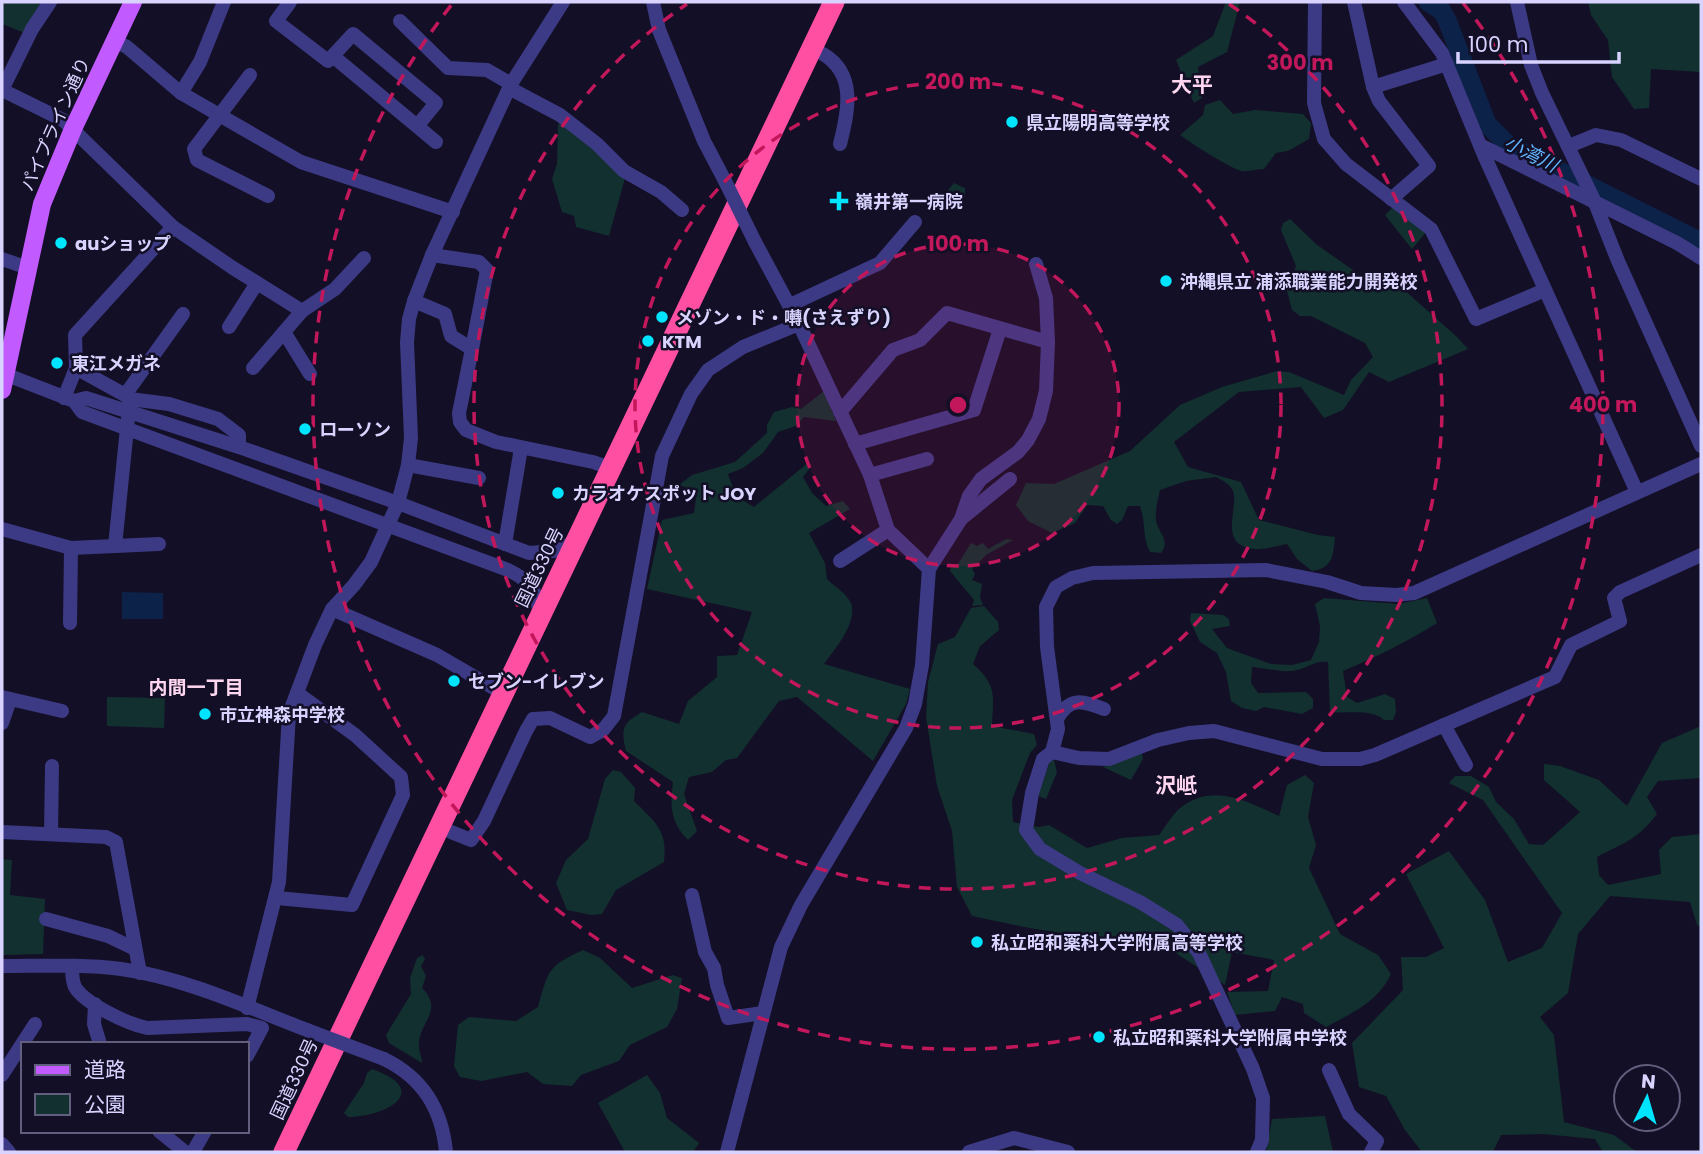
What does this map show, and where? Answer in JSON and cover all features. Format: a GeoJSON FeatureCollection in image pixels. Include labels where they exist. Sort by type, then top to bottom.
{"type":"FeatureCollection","features":[{"type":"Feature","properties":{"kind":"highway","name":"国道330号"},"geometry":{"type":"LineString","coordinates":[[284,1152],[834,2]]}},
{"type":"Feature","properties":{"kind":"highway","name":"国道330号"},"geometry":{"type":"LineString","coordinates":[[299,1152],[848,2]]}},
{"type":"Feature","properties":{"kind":"main road","name":"パイプライン通り"},"geometry":{"type":"LineString","coordinates":[[3,379],[42,204],[73,129],[134,2]]}},
{"type":"Feature","properties":{"kind":"street"},"geometry":{"type":"LineString","coordinates":[[50,2],[32,29],[2,90],[63,120],[173,227],[302,311]]}},
{"type":"Feature","properties":{"kind":"street"},"geometry":{"type":"LineString","coordinates":[[181,93],[200,62],[224,2]]}},
{"type":"Feature","properties":{"kind":"street"},"geometry":{"type":"LineString","coordinates":[[290,2],[276,21],[328,61],[353,34],[436,103],[418,125]]}},
{"type":"Feature","properties":{"kind":"street"},"geometry":{"type":"LineString","coordinates":[[247,1008],[277,898],[289,714],[332,609],[371,562],[398,503],[408,465],[411,438],[407,342],[414,301],[432,254],[510,86],[563,2]]}},
{"type":"Feature","properties":{"kind":"street"},"geometry":{"type":"LineString","coordinates":[[653,2],[659,30],[704,141],[799,324],[870,475],[888,530],[929,569]]}},
{"type":"Feature","properties":{"kind":"street"},"geometry":{"type":"LineString","coordinates":[[1315,2],[1314,103],[1324,139],[1346,164],[1431,229],[1476,319],[1545,290]]}},
{"type":"Feature","properties":{"kind":"street"},"geometry":{"type":"LineString","coordinates":[[1354,2],[1373,87],[1379,101],[1429,166],[1391,199]]}},
{"type":"Feature","properties":{"kind":"street"},"geometry":{"type":"LineString","coordinates":[[1404,2],[1442,53],[1480,145],[1637,492]]}},
{"type":"Feature","properties":{"kind":"street"},"geometry":{"type":"LineString","coordinates":[[1517,2],[1531,65],[1595,202],[1618,261],[1701,446]]}},
{"type":"Feature","properties":{"kind":"street"},"geometry":{"type":"LineString","coordinates":[[400,21],[448,68],[487,70],[560,116],[597,144],[624,171],[661,192],[682,210]]}},
{"type":"Feature","properties":{"kind":"street"},"geometry":{"type":"LineString","coordinates":[[115,41],[127,47],[181,93],[301,162],[453,212]]}},
{"type":"Feature","properties":{"kind":"street"},"geometry":{"type":"LineString","coordinates":[[823,54],[838,65],[847,89],[845,123],[840,144]]}},
{"type":"Feature","properties":{"kind":"street"},"geometry":{"type":"LineString","coordinates":[[334,57],[436,142]]}},
{"type":"Feature","properties":{"kind":"street"},"geometry":{"type":"LineString","coordinates":[[1373,87],[1447,64]]}},
{"type":"Feature","properties":{"kind":"street"},"geometry":{"type":"LineString","coordinates":[[250,75],[194,149],[197,160],[268,196]]}},
{"type":"Feature","properties":{"kind":"street"},"geometry":{"type":"LineString","coordinates":[[1569,146],[1596,135],[1620,140],[1701,179]]}},
{"type":"Feature","properties":{"kind":"street"},"geometry":{"type":"LineString","coordinates":[[1480,145],[1677,243],[1701,258]]}},
{"type":"Feature","properties":{"kind":"street"},"geometry":{"type":"LineString","coordinates":[[789,305],[880,263],[915,222]]}},
{"type":"Feature","properties":{"kind":"street"},"geometry":{"type":"LineString","coordinates":[[69,399],[76,368],[75,335],[173,227]]}},
{"type":"Feature","properties":{"kind":"street"},"geometry":{"type":"LineString","coordinates":[[432,254],[479,262],[487,270],[477,335],[459,413],[460,422],[466,430],[496,442],[610,468]]}},
{"type":"Feature","properties":{"kind":"street"},"geometry":{"type":"LineString","coordinates":[[253,368],[302,311],[335,289],[364,258]]}},
{"type":"Feature","properties":{"kind":"street"},"geometry":{"type":"LineString","coordinates":[[2,259],[27,268]]}},
{"type":"Feature","properties":{"kind":"street"},"geometry":{"type":"LineString","coordinates":[[727,1152],[781,947],[801,905],[906,728],[922,665],[929,569],[961,519],[969,496],[981,479],[1018,452],[1039,419],[1046,391],[1048,342],[1046,298],[1036,264]]}},
{"type":"Feature","properties":{"kind":"street"},"geometry":{"type":"LineString","coordinates":[[229,327],[257,283]]}},
{"type":"Feature","properties":{"kind":"street"},"geometry":{"type":"LineString","coordinates":[[414,301],[445,314],[451,336],[472,349]]}},
{"type":"Feature","properties":{"kind":"street"},"geometry":{"type":"LineString","coordinates":[[840,412],[892,350],[920,340],[947,313],[1048,342]]}},
{"type":"Feature","properties":{"kind":"street"},"geometry":{"type":"LineString","coordinates":[[115,546],[128,429],[128,402],[183,314]]}},
{"type":"Feature","properties":{"kind":"street"},"geometry":{"type":"LineString","coordinates":[[451,832],[471,840],[484,821],[533,719],[550,718],[590,737],[603,730],[614,716],[662,456],[691,394],[708,370],[743,347],[799,324]]}},
{"type":"Feature","properties":{"kind":"street"},"geometry":{"type":"LineString","coordinates":[[855,444],[974,410],[1000,329]]}},
{"type":"Feature","properties":{"kind":"street"},"geometry":{"type":"LineString","coordinates":[[284,332],[310,374]]}},
{"type":"Feature","properties":{"kind":"street"},"geometry":{"type":"LineString","coordinates":[[76,368],[128,402],[239,447],[529,553],[561,549],[578,540]]}},
{"type":"Feature","properties":{"kind":"street"},"geometry":{"type":"LineString","coordinates":[[3,379],[69,399],[169,404],[218,419],[239,435],[239,447]]}},
{"type":"Feature","properties":{"kind":"street"},"geometry":{"type":"LineString","coordinates":[[69,399],[82,412],[523,578],[535,592],[540,616]]}},
{"type":"Feature","properties":{"kind":"street"},"geometry":{"type":"LineString","coordinates":[[505,544],[521,448]]}},
{"type":"Feature","properties":{"kind":"street"},"geometry":{"type":"LineString","coordinates":[[870,475],[927,459]]}},
{"type":"Feature","properties":{"kind":"street"},"geometry":{"type":"LineString","coordinates":[[1257,1152],[1262,1140],[1263,1098],[1248,1056],[1199,953],[1177,925],[1140,902],[1080,873],[1040,849],[1026,830],[1032,793],[1042,759],[1052,752],[1058,729],[1046,646],[1046,607],[1056,587],[1072,578],[1119,572],[1266,570],[1326,582],[1361,593],[1414,593],[1701,464]]}},
{"type":"Feature","properties":{"kind":"street"},"geometry":{"type":"LineString","coordinates":[[408,465],[479,478]]}},
{"type":"Feature","properties":{"kind":"street"},"geometry":{"type":"LineString","coordinates":[[961,519],[1010,479]]}},
{"type":"Feature","properties":{"kind":"street"},"geometry":{"type":"LineString","coordinates":[[428,541],[437,518]]}},
{"type":"Feature","properties":{"kind":"street"},"geometry":{"type":"LineString","coordinates":[[2,529],[71,548],[159,544]]}},
{"type":"Feature","properties":{"kind":"street"},"geometry":{"type":"LineString","coordinates":[[840,561],[888,530]]}},
{"type":"Feature","properties":{"kind":"street"},"geometry":{"type":"LineString","coordinates":[[70,623],[71,548]]}},
{"type":"Feature","properties":{"kind":"street"},"geometry":{"type":"LineString","coordinates":[[1052,752],[1079,758],[1109,759],[1158,740],[1214,731],[1322,759],[1360,759],[1375,755],[1556,677],[1571,645],[1620,621],[1614,598],[1620,592],[1701,555]]}},
{"type":"Feature","properties":{"kind":"street"},"geometry":{"type":"LineString","coordinates":[[332,609],[437,654],[504,694]]}},
{"type":"Feature","properties":{"kind":"street"},"geometry":{"type":"LineString","coordinates":[[277,898],[352,905],[403,795],[401,777],[355,735],[297,693]]}},
{"type":"Feature","properties":{"kind":"street"},"geometry":{"type":"LineString","coordinates":[[2,723],[6,698],[62,711]]}},
{"type":"Feature","properties":{"kind":"street"},"geometry":{"type":"LineString","coordinates":[[1057,719],[1062,709],[1071,703],[1083,702],[1104,709]]}},
{"type":"Feature","properties":{"kind":"street"},"geometry":{"type":"LineString","coordinates":[[1444,725],[1466,765]]}},
{"type":"Feature","properties":{"kind":"street"},"geometry":{"type":"LineString","coordinates":[[51,834],[52,766]]}},
{"type":"Feature","properties":{"kind":"street"},"geometry":{"type":"LineString","coordinates":[[2,832],[107,837],[116,842],[140,973]]}},
{"type":"Feature","properties":{"kind":"street"},"geometry":{"type":"LineString","coordinates":[[692,895],[705,952],[714,968],[728,1018],[762,1013]]}},
{"type":"Feature","properties":{"kind":"street"},"geometry":{"type":"LineString","coordinates":[[46,919],[108,936],[135,949]]}},
{"type":"Feature","properties":{"kind":"street"},"geometry":{"type":"LineString","coordinates":[[2,966],[72,966],[140,973],[193,988],[384,1059],[406,1071],[426,1091],[439,1118],[446,1152]]}},
{"type":"Feature","properties":{"kind":"street"},"geometry":{"type":"LineString","coordinates":[[72,966],[74,985],[79,992],[131,1024],[147,1028],[247,1024],[262,1028],[248,1054]]}},
{"type":"Feature","properties":{"kind":"street"},"geometry":{"type":"LineString","coordinates":[[95,1004],[94,1024],[99,1042]]}},
{"type":"Feature","properties":{"kind":"street"},"geometry":{"type":"LineString","coordinates":[[23,1042],[35,1024]]}},
{"type":"Feature","properties":{"kind":"street"},"geometry":{"type":"LineString","coordinates":[[2,1075],[21,1046]]}},
{"type":"Feature","properties":{"kind":"street"},"geometry":{"type":"LineString","coordinates":[[1329,1070],[1349,1114],[1377,1141],[1371,1152]]}},
{"type":"Feature","properties":{"kind":"street"},"geometry":{"type":"LineString","coordinates":[[162,1133],[186,1152]]}},
{"type":"Feature","properties":{"kind":"street"},"geometry":{"type":"LineString","coordinates":[[193,1152],[204,1133]]}},
{"type":"Feature","properties":{"kind":"street"},"geometry":{"type":"LineString","coordinates":[[969,1152],[1014,1138],[1068,1152]]}},
{"type":"Feature","properties":{"kind":"street"},"geometry":{"type":"LineString","coordinates":[[2,1144],[9,1152]]}},
{"type":"Feature","properties":{"kind":"green space"},"geometry":{"type":"Polygon","coordinates":[[[2,2],[45,2],[25,33],[2,24],[2,2]]]}},
{"type":"Feature","properties":{"kind":"green space"},"geometry":{"type":"Polygon","coordinates":[[[1226,2],[1240,2],[1227,52],[1198,67],[1202,98],[1194,103],[1176,60],[1213,36],[1226,2]]]}},
{"type":"Feature","properties":{"kind":"green space"},"geometry":{"type":"Polygon","coordinates":[[[1588,2],[1701,2],[1701,72],[1651,69],[1649,108],[1634,109],[1612,77],[1608,40],[1591,15],[1588,2]]]}},
{"type":"Feature","properties":{"kind":"green space"},"geometry":{"type":"Polygon","coordinates":[[[1220,100],[1233,114],[1255,110],[1303,114],[1311,123],[1309,139],[1288,151],[1276,153],[1264,169],[1237,169],[1180,135],[1203,115],[1205,105],[1220,100]]]}},
{"type":"Feature","properties":{"kind":"green space"},"geometry":{"type":"Polygon","coordinates":[[[561,121],[625,178],[609,236],[576,227],[574,216],[562,212],[552,179],[557,164],[558,125],[561,121]]]}},
{"type":"Feature","properties":{"kind":"green space"},"geometry":{"type":"Polygon","coordinates":[[[954,183],[965,188],[965,197],[960,202],[942,200],[941,198],[954,183]]]}},
{"type":"Feature","properties":{"kind":"green space"},"geometry":{"type":"Polygon","coordinates":[[[1393,207],[1427,231],[1412,249],[1385,215],[1393,207]]]}},
{"type":"Feature","properties":{"kind":"green space"},"geometry":{"type":"Polygon","coordinates":[[[1290,219],[1316,244],[1360,275],[1402,288],[1468,349],[1389,382],[1369,372],[1343,410],[1324,418],[1301,387],[1239,392],[1174,442],[1188,467],[1241,482],[1259,520],[1335,537],[1328,564],[1312,571],[1297,559],[1287,544],[1258,549],[1240,544],[1232,531],[1233,491],[1228,484],[1216,477],[1186,481],[1160,490],[1156,516],[1165,544],[1161,553],[1150,552],[1140,506],[1128,506],[1122,520],[1117,524],[1111,520],[1103,506],[1087,505],[1075,523],[1052,533],[1028,521],[1016,505],[1026,483],[1054,484],[1130,451],[1180,405],[1222,387],[1277,371],[1289,372],[1344,395],[1351,380],[1373,357],[1365,343],[1311,316],[1300,316],[1292,310],[1287,291],[1296,266],[1281,230],[1283,223],[1290,219]]]}},
{"type":"Feature","properties":{"kind":"green space"},"geometry":{"type":"Polygon","coordinates":[[[824,391],[836,421],[804,417],[796,426],[778,432],[763,453],[743,468],[728,474],[736,496],[754,507],[809,462],[810,468],[803,477],[812,493],[826,506],[843,501],[850,509],[809,533],[825,563],[827,579],[847,596],[852,610],[844,635],[824,664],[910,689],[906,704],[873,761],[797,697],[779,701],[737,758],[726,760],[712,772],[689,777],[684,794],[697,831],[688,840],[678,827],[673,813],[673,782],[626,751],[624,728],[642,712],[679,724],[688,701],[717,677],[717,656],[737,655],[752,612],[647,589],[662,520],[694,513],[697,491],[679,485],[692,475],[735,462],[767,433],[767,425],[774,412],[792,407],[801,409],[824,391]]]}},
{"type":"Feature","properties":{"kind":"green space"},"geometry":{"type":"Polygon","coordinates":[[[1006,539],[1013,540],[986,555],[972,569],[975,574],[972,580],[982,584],[980,597],[983,605],[972,606],[974,600],[950,571],[951,565],[958,564],[971,543],[977,546],[983,543],[988,549],[1006,539]]]}},
{"type":"Feature","properties":{"kind":"green space"},"geometry":{"type":"Polygon","coordinates":[[[1324,598],[1398,604],[1427,598],[1437,623],[1391,649],[1343,671],[1347,697],[1357,703],[1385,694],[1395,699],[1396,712],[1393,720],[1384,720],[1366,713],[1330,712],[1328,662],[1319,662],[1291,671],[1252,667],[1251,683],[1258,693],[1306,692],[1313,699],[1313,708],[1302,714],[1264,707],[1256,711],[1242,708],[1231,701],[1226,672],[1217,653],[1200,642],[1190,621],[1191,613],[1223,615],[1229,619],[1230,626],[1212,629],[1227,648],[1271,664],[1292,665],[1311,660],[1319,642],[1320,626],[1315,604],[1324,598]]]}},
{"type":"Feature","properties":{"kind":"green space"},"geometry":{"type":"Polygon","coordinates":[[[984,606],[998,622],[999,630],[980,646],[973,664],[990,685],[993,699],[992,726],[1034,734],[1037,745],[1030,753],[1012,800],[1013,822],[1039,827],[1049,825],[1087,848],[1122,838],[1159,835],[1180,808],[1204,796],[1217,795],[1242,800],[1279,816],[1287,785],[1305,775],[1314,783],[1308,817],[1316,845],[1309,868],[1340,934],[1378,955],[1391,974],[1379,992],[1363,1006],[1326,1027],[1304,1013],[1303,1004],[1282,997],[1275,1011],[1235,1015],[1227,992],[1268,991],[1274,960],[1232,952],[1225,985],[1171,950],[1029,928],[972,916],[957,887],[952,831],[937,786],[926,717],[928,682],[938,644],[955,637],[971,608],[984,606]]]}},
{"type":"Feature","properties":{"kind":"green space"},"geometry":{"type":"Polygon","coordinates":[[[107,697],[165,698],[164,728],[107,726],[107,697]]]}},
{"type":"Feature","properties":{"kind":"green space"},"geometry":{"type":"Polygon","coordinates":[[[1701,726],[1701,778],[1658,781],[1647,797],[1657,814],[1650,823],[1636,836],[1597,857],[1599,875],[1608,885],[1661,874],[1659,850],[1672,837],[1701,834],[1701,927],[1697,925],[1690,902],[1610,896],[1578,934],[1568,993],[1540,1017],[1554,1035],[1564,1122],[1614,1135],[1637,1152],[1603,1152],[1595,1139],[1543,1134],[1501,1135],[1493,1152],[1422,1152],[1405,1130],[1386,1096],[1359,1087],[1352,1043],[1403,990],[1401,957],[1426,957],[1444,948],[1406,874],[1449,851],[1485,900],[1508,962],[1542,948],[1562,913],[1483,800],[1449,783],[1455,776],[1471,776],[1489,787],[1496,802],[1514,819],[1529,844],[1543,845],[1580,812],[1544,780],[1544,764],[1560,766],[1599,780],[1627,806],[1662,743],[1701,726]]]}},
{"type":"Feature","properties":{"kind":"green space"},"geometry":{"type":"Polygon","coordinates":[[[1142,753],[1143,759],[1131,780],[1103,767],[1142,753]]]}},
{"type":"Feature","properties":{"kind":"green space"},"geometry":{"type":"Polygon","coordinates":[[[1054,760],[1057,772],[1046,799],[1038,796],[1050,761],[1054,760]]]}},
{"type":"Feature","properties":{"kind":"green space"},"geometry":{"type":"Polygon","coordinates":[[[613,770],[621,772],[635,788],[634,801],[662,834],[664,862],[616,890],[602,914],[591,915],[567,910],[556,883],[566,860],[588,839],[605,779],[613,770]]]}},
{"type":"Feature","properties":{"kind":"green space"},"geometry":{"type":"Polygon","coordinates":[[[2,859],[12,860],[10,895],[45,899],[43,954],[2,955],[2,859]]]}},
{"type":"Feature","properties":{"kind":"green space"},"geometry":{"type":"Polygon","coordinates":[[[583,950],[600,958],[632,988],[673,975],[682,978],[677,1009],[667,1027],[630,1045],[619,1061],[581,1075],[572,1086],[543,1084],[527,1072],[481,1081],[460,1077],[454,1066],[458,1025],[469,1017],[516,1021],[538,1007],[548,977],[556,965],[583,950]]]}},
{"type":"Feature","properties":{"kind":"green space"},"geometry":{"type":"Polygon","coordinates":[[[423,955],[425,959],[421,966],[426,976],[422,988],[431,1003],[431,1010],[420,1038],[422,1063],[389,1043],[386,1035],[411,994],[410,978],[417,958],[423,955]]]}},
{"type":"Feature","properties":{"kind":"green space"},"geometry":{"type":"Polygon","coordinates":[[[372,1069],[390,1077],[400,1086],[401,1094],[388,1108],[376,1113],[348,1117],[344,1113],[372,1069]]]}},
{"type":"Feature","properties":{"kind":"green space"},"geometry":{"type":"Polygon","coordinates":[[[647,1075],[660,1093],[667,1118],[699,1143],[693,1152],[625,1152],[598,1103],[647,1075]]]}},
{"type":"Feature","properties":{"kind":"green space"},"geometry":{"type":"Polygon","coordinates":[[[1325,1116],[1333,1152],[1266,1152],[1272,1119],[1325,1116]]]}},
{"type":"Feature","properties":{"kind":"water"},"geometry":{"type":"Polygon","coordinates":[[[122,592],[163,593],[163,619],[122,619],[122,592]]]}},
{"type":"Feature","properties":{"kind":"waterway","name":"小湾川"},"geometry":{"type":"LineString","coordinates":[[1428,2],[1442,11],[1447,20],[1487,124],[1508,145],[1701,242]]}},
{"type":"Feature","properties":{"kind":"place","name":"県立陽明高等学校"},"geometry":{"type":"Point","coordinates":[1012,122]}},
{"type":"Feature","properties":{"kind":"place","name":"嶺井第一病院"},"geometry":{"type":"Point","coordinates":[839,201]}},
{"type":"Feature","properties":{"kind":"place","name":"auショップ"},"geometry":{"type":"Point","coordinates":[61,243]}},
{"type":"Feature","properties":{"kind":"place","name":"沖縄県立 浦添職業能力開発校"},"geometry":{"type":"Point","coordinates":[1166,281]}},
{"type":"Feature","properties":{"kind":"place","name":"メゾン・ド・囀(さえずり)"},"geometry":{"type":"Point","coordinates":[662,317]}},
{"type":"Feature","properties":{"kind":"place","name":"KTM"},"geometry":{"type":"Point","coordinates":[648,341]}},
{"type":"Feature","properties":{"kind":"place","name":"東江メガネ"},"geometry":{"type":"Point","coordinates":[57,363]}},
{"type":"Feature","properties":{"kind":"place","name":"ローソン"},"geometry":{"type":"Point","coordinates":[305,429]}},
{"type":"Feature","properties":{"kind":"place","name":"カラオケスポット JOY"},"geometry":{"type":"Point","coordinates":[558,493]}},
{"type":"Feature","properties":{"kind":"place","name":"セブン-イレブン"},"geometry":{"type":"Point","coordinates":[454,681]}},
{"type":"Feature","properties":{"kind":"place","name":"市立神森中学校"},"geometry":{"type":"Point","coordinates":[205,714]}},
{"type":"Feature","properties":{"kind":"place","name":"私立昭和薬科大学附属高等学校"},"geometry":{"type":"Point","coordinates":[977,942]}},
{"type":"Feature","properties":{"kind":"place","name":"私立昭和薬科大学附属中学校"},"geometry":{"type":"Point","coordinates":[1099,1037]}},
{"type":"Feature","properties":{"kind":"district","name":"大平"},"geometry":{"type":"Point","coordinates":[1192,84]}},
{"type":"Feature","properties":{"kind":"district","name":"内間一丁目"},"geometry":{"type":"Point","coordinates":[196,687]}},
{"type":"Feature","properties":{"kind":"district","name":"沢岻"},"geometry":{"type":"Point","coordinates":[1176,785]}}]}
